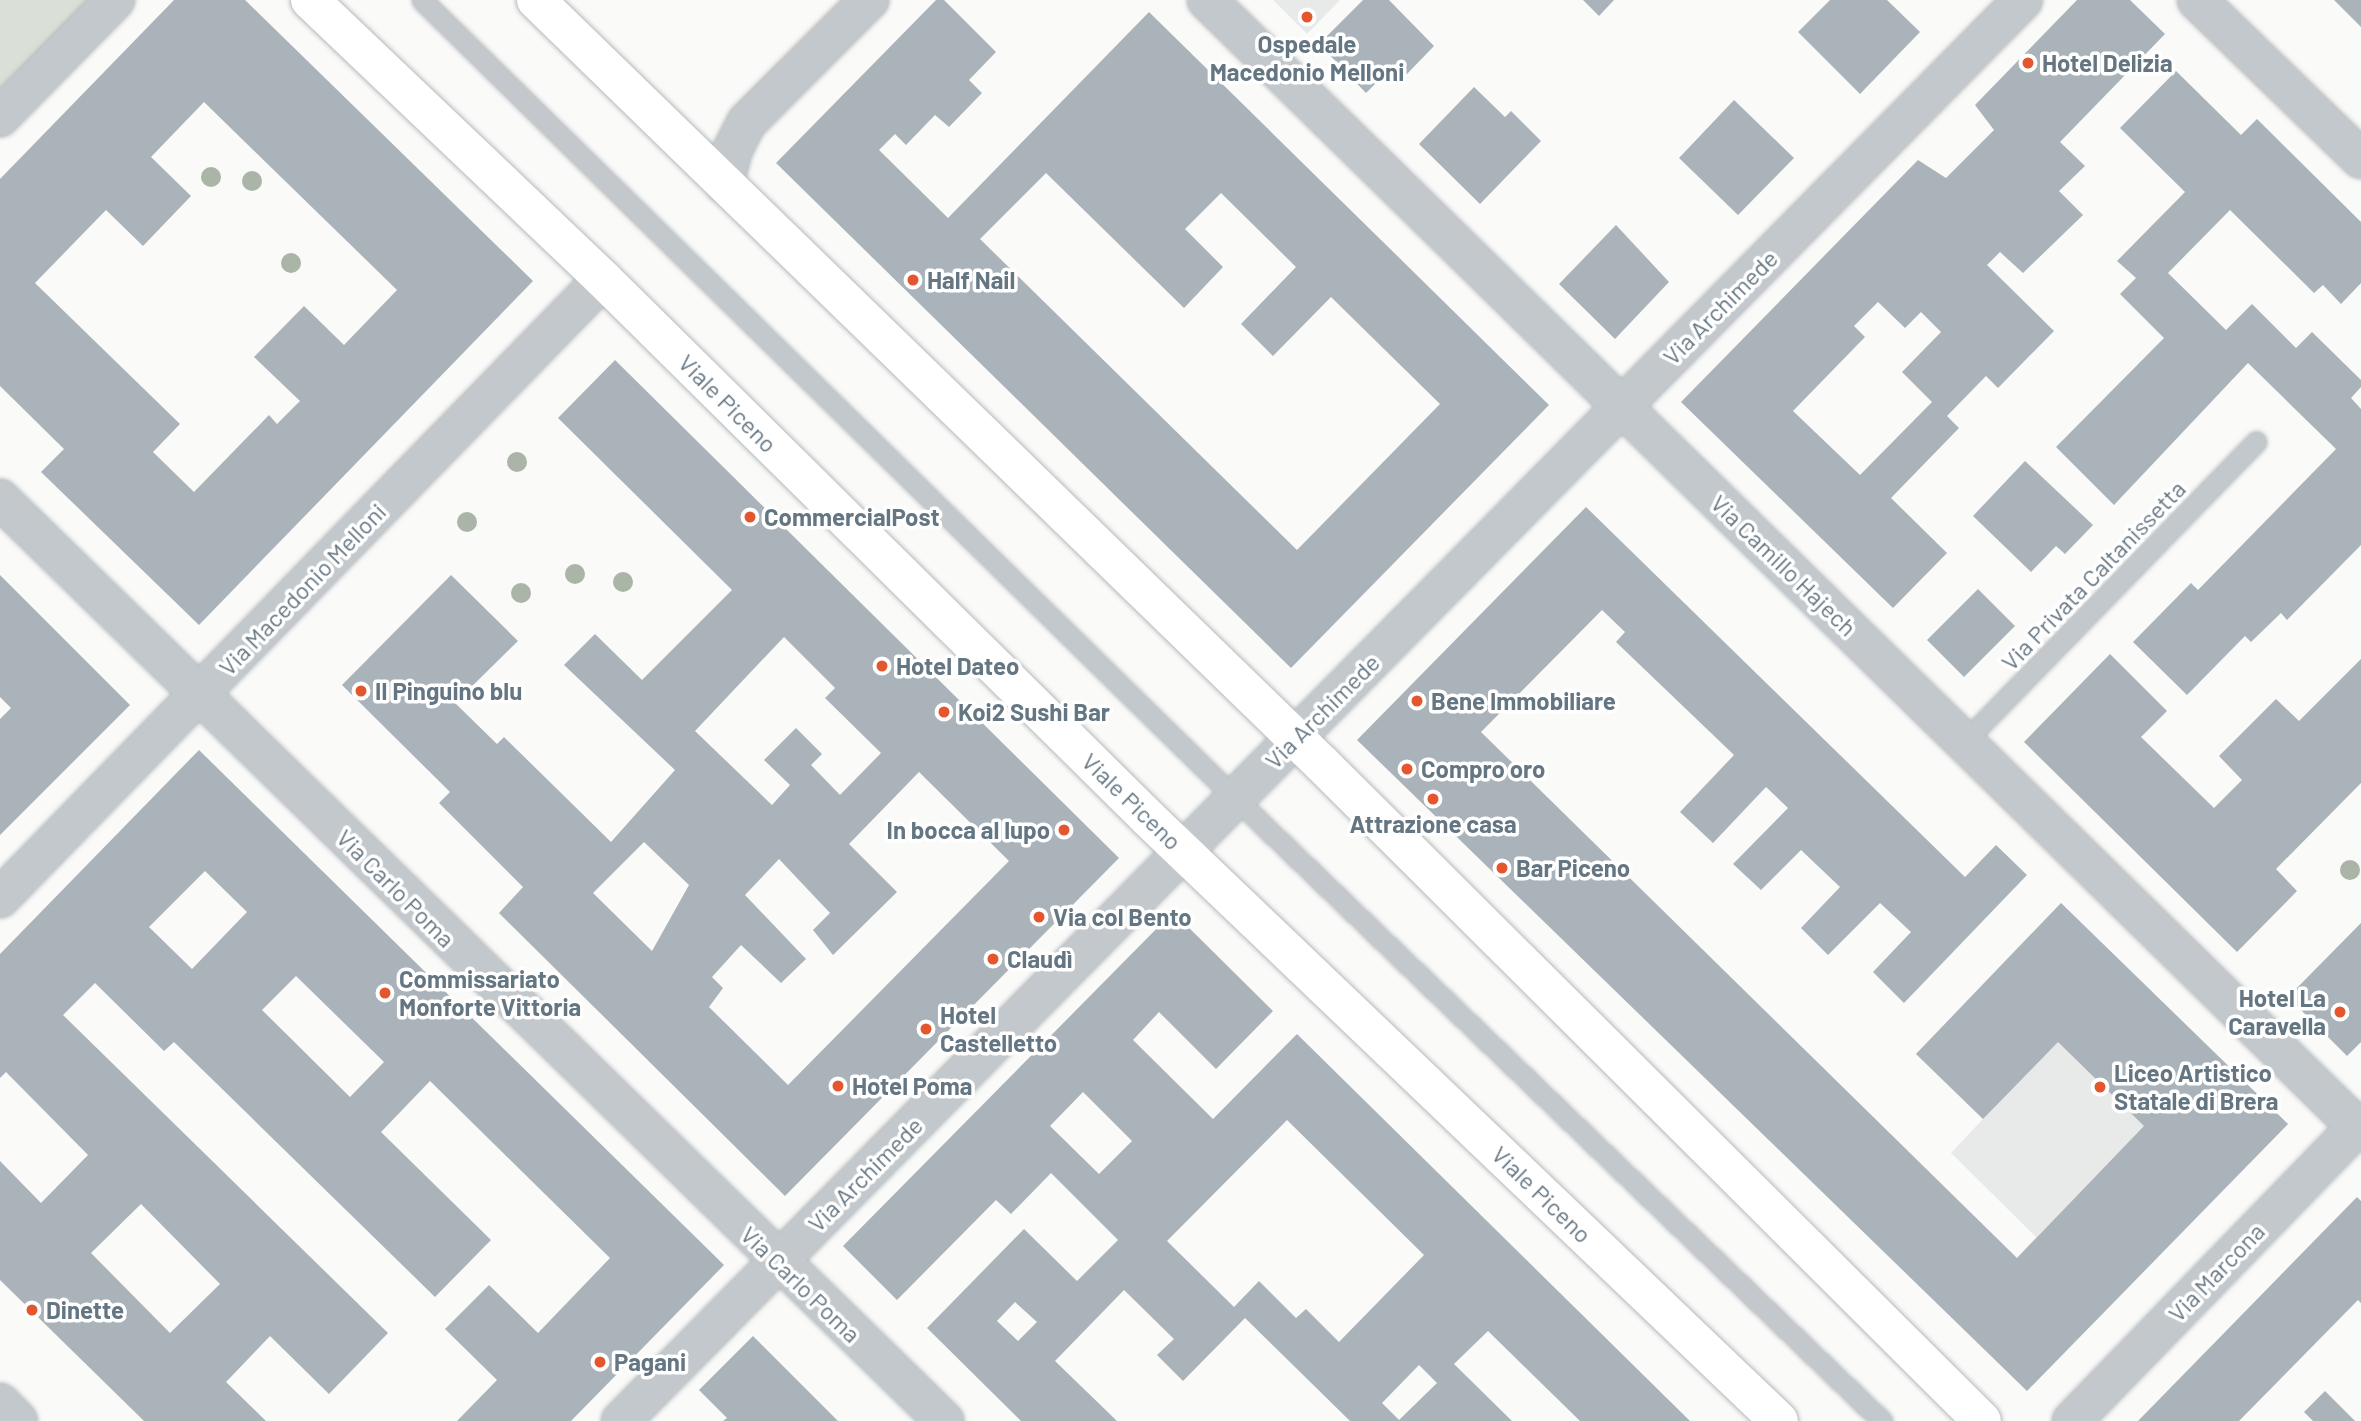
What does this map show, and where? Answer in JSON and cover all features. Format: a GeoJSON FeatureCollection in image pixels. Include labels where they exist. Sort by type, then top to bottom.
{"type":"FeatureCollection","features":[{"type":"Feature","properties":{"kind":"main road","name":"Viale Piceno"},"geometry":{"type":"LineString","coordinates":[[310,0],[603,279],[1184,852],[1780,1421]]}},
{"type":"Feature","properties":{"kind":"main road"},"geometry":{"type":"LineString","coordinates":[[536,0],[1295,738],[1982,1421]]}},
{"type":"Feature","properties":{"kind":"street"},"geometry":{"type":"LineString","coordinates":[[0,117],[115,0]]}},
{"type":"Feature","properties":{"kind":"street"},"geometry":{"type":"LineString","coordinates":[[724,184],[732,151],[747,122],[869,0]]}},
{"type":"Feature","properties":{"kind":"street","name":"Via Camillo Hajech"},"geometry":{"type":"LineString","coordinates":[[1207,0],[2360,1127]]}},
{"type":"Feature","properties":{"kind":"street","name":"Via Archimede"},"geometry":{"type":"LineString","coordinates":[[621,1421],[2023,0]]}},
{"type":"Feature","properties":{"kind":"street"},"geometry":{"type":"LineString","coordinates":[[2197,0],[2361,159]]}},
{"type":"Feature","properties":{"kind":"street","name":"Via Macedonio Melloni"},"geometry":{"type":"LineString","coordinates":[[0,898],[603,279]]}},
{"type":"Feature","properties":{"kind":"street","name":"Via Carlo Poma"},"geometry":{"type":"LineString","coordinates":[[0,499],[778,1263],[944,1421]]}},
{"type":"Feature","properties":{"kind":"street","name":"Via Marcona"},"geometry":{"type":"LineString","coordinates":[[2072,1421],[2360,1127]]}},
{"type":"Feature","properties":{"kind":"street"},"geometry":{"type":"LineString","coordinates":[[0,1403],[18,1421]]}},
{"type":"Feature","properties":{"kind":"lane"},"geometry":{"type":"LineString","coordinates":[[422,0],[1236,799],[1882,1421]]}},
{"type":"Feature","properties":{"kind":"lane","name":"Via Privata Caltanissetta"},"geometry":{"type":"LineString","coordinates":[[1964,742],[2256,442]]}},
{"type":"Feature","properties":{"kind":"shaded area"},"geometry":{"type":"Polygon","coordinates":[[[0,0],[90,0],[0,93],[0,0]]]}},
{"type":"Feature","properties":{"kind":"shaded area","name":"Ospedale Macedonio Melloni"},"geometry":{"type":"Polygon","coordinates":[[[1273,0],[1340,0],[1307,34],[1273,0]]]}},
{"type":"Feature","properties":{"kind":"shaded area","name":"Liceo Artistico Statale di Brera"},"geometry":{"type":"Polygon","coordinates":[[[2061,903],[2288,1124],[2089,1328],[2017,1258],[2036,1237],[1951,1153],[1983,1119],[1916,1054],[2061,903]]]}},
{"type":"Feature","properties":{"kind":"building"},"geometry":{"type":"Polygon","coordinates":[[[174,0],[245,0],[533,281],[199,625],[41,472],[64,449],[0,386],[0,179],[174,0]],[[204,102],[151,157],[191,196],[143,246],[106,210],[35,283],[180,424],[153,452],[194,492],[269,415],[277,424],[300,401],[254,357],[304,306],[344,345],[397,290],[204,102]]]}},
{"type":"Feature","properties":{"kind":"building"},"geometry":{"type":"Polygon","coordinates":[[[936,0],[944,0],[996,52],[969,80],[982,93],[949,127],[935,115],[906,145],[895,134],[879,150],[948,218],[1149,12],[1549,405],[1291,668],[776,163],[936,0]],[[1046,173],[980,239],[1297,550],[1440,404],[1331,297],[1273,356],[1241,324],[1296,267],[1221,193],[1185,229],[1223,267],[1184,308],[1046,173]]]}},
{"type":"Feature","properties":{"kind":"building"},"geometry":{"type":"Polygon","coordinates":[[[1363,0],[1389,0],[1434,46],[1406,75],[1395,64],[1366,93],[1319,44],[1363,0]]]}},
{"type":"Feature","properties":{"kind":"building"},"geometry":{"type":"Polygon","coordinates":[[[1583,0],[1614,0],[1599,16],[1583,0]]]}},
{"type":"Feature","properties":{"kind":"building"},"geometry":{"type":"Polygon","coordinates":[[[1830,0],[1887,0],[1920,32],[1860,94],[1798,32],[1830,0]]]}},
{"type":"Feature","properties":{"kind":"building"},"geometry":{"type":"Polygon","coordinates":[[[2077,0],[2130,0],[2165,34],[2060,142],[2085,166],[2059,191],[2083,215],[2023,273],[2000,252],[1987,265],[2054,331],[1998,388],[1986,376],[1947,416],[1959,428],[1891,498],[1947,553],[1893,608],[1681,402],[1918,160],[1946,178],[1994,130],[1975,105],[2077,0]],[[1878,302],[1854,326],[1865,337],[1793,411],[1860,475],[1932,402],[1902,372],[1941,332],[1921,312],[1905,328],[1878,302]]]}},
{"type":"Feature","properties":{"kind":"building"},"geometry":{"type":"Polygon","coordinates":[[[2334,0],[2361,0],[2361,27],[2334,0]]]}},
{"type":"Feature","properties":{"kind":"building"},"geometry":{"type":"Polygon","coordinates":[[[2176,71],[2241,135],[2257,119],[2361,222],[2361,283],[2341,304],[2323,285],[2314,293],[2230,210],[2168,273],[2226,330],[2252,304],[2296,348],[2312,332],[2361,380],[2361,387],[2351,398],[2361,409],[2361,545],[2287,620],[2281,613],[2251,642],[2245,636],[2187,695],[2133,642],[2191,583],[2198,590],[2336,449],[2248,363],[2114,505],[2056,447],[2164,338],[2120,294],[2136,278],[2117,261],[2185,192],[2120,128],[2176,71]]]}},
{"type":"Feature","properties":{"kind":"building"},"geometry":{"type":"Polygon","coordinates":[[[1474,87],[1505,117],[1511,111],[1541,141],[1480,204],[1419,144],[1474,87]]]}},
{"type":"Feature","properties":{"kind":"building"},"geometry":{"type":"Polygon","coordinates":[[[1734,100],[1794,158],[1738,215],[1679,158],[1734,100]]]}},
{"type":"Feature","properties":{"kind":"building"},"geometry":{"type":"Polygon","coordinates":[[[1616,225],[1669,282],[1615,339],[1559,284],[1616,225]]]}},
{"type":"Feature","properties":{"kind":"building"},"geometry":{"type":"Polygon","coordinates":[[[615,360],[1119,858],[785,1196],[499,913],[523,887],[439,803],[450,792],[342,685],[451,575],[518,641],[455,703],[497,744],[504,737],[611,842],[675,770],[564,665],[595,634],[642,680],[732,590],[558,418],[615,360]],[[784,637],[695,731],[772,805],[790,785],[764,760],[796,728],[822,754],[811,765],[840,795],[881,753],[825,698],[835,688],[784,637]],[[919,772],[849,844],[897,892],[833,955],[813,930],[830,913],[779,859],[745,895],[806,959],[781,983],[741,945],[712,977],[723,988],[709,1007],[788,1085],[1009,861],[919,772]],[[644,842],[593,893],[652,951],[689,885],[644,842]]]}},
{"type":"Feature","properties":{"kind":"building"},"geometry":{"type":"Polygon","coordinates":[[[2025,461],[2093,525],[2065,554],[2056,546],[2031,572],[1973,516],[2025,461]]]}},
{"type":"Feature","properties":{"kind":"building"},"geometry":{"type":"Polygon","coordinates":[[[1586,507],[1965,877],[1996,845],[2027,875],[1904,1003],[1873,972],[1911,932],[1880,903],[1828,955],[1801,928],[1840,887],[1801,850],[1761,890],[1733,864],[1788,808],[1766,787],[1713,843],[1680,812],[1734,755],[1616,642],[1625,632],[1602,610],[1481,732],[2017,1258],[2144,1126],[2058,1042],[1983,1119],[1916,1054],[2061,903],[2288,1124],[2027,1391],[1357,740],[1586,507]]]}},
{"type":"Feature","properties":{"kind":"building"},"geometry":{"type":"Polygon","coordinates":[[[0,575],[130,705],[0,835],[0,719],[11,708],[0,697],[0,575]]]}},
{"type":"Feature","properties":{"kind":"building"},"geometry":{"type":"Polygon","coordinates":[[[1978,589],[2015,626],[1964,677],[1927,640],[1978,589]]]}},
{"type":"Feature","properties":{"kind":"building"},"geometry":{"type":"Polygon","coordinates":[[[2110,654],[2167,711],[2141,737],[2214,808],[2242,780],[2219,756],[2276,699],[2299,721],[2361,659],[2361,783],[2276,869],[2297,891],[2237,952],[2024,742],[2110,654]]]}},
{"type":"Feature","properties":{"kind":"building"},"geometry":{"type":"Polygon","coordinates":[[[199,750],[724,1265],[571,1421],[457,1421],[497,1380],[445,1329],[489,1285],[538,1333],[610,1258],[430,1081],[381,1132],[491,1240],[435,1297],[174,1042],[164,1051],[95,983],[63,1015],[388,1333],[329,1394],[270,1336],[226,1382],[266,1421],[144,1421],[0,1280],[0,1161],[41,1203],[88,1155],[6,1072],[0,1078],[0,954],[199,750]],[[205,871],[149,927],[192,969],[247,912],[205,871]],[[296,976],[262,1010],[350,1097],[384,1062],[296,976]],[[141,1204],[91,1253],[170,1333],[220,1284],[141,1204]]]}},
{"type":"Feature","properties":{"kind":"building"},"geometry":{"type":"Polygon","coordinates":[[[1173,912],[1273,1011],[1216,1069],[1159,1012],[1133,1040],[1213,1119],[1297,1034],[1690,1421],[1580,1421],[1488,1331],[1454,1364],[1512,1421],[1350,1421],[1245,1318],[1183,1381],[1157,1355],[1174,1339],[1124,1290],[1055,1361],[1117,1421],[1021,1421],[927,1328],[1024,1229],[1077,1281],[1118,1240],[1051,1173],[1011,1214],[996,1200],[897,1300],[843,1246],[1173,912]],[[1083,1092],[1050,1126],[1099,1174],[1132,1141],[1083,1092]],[[1287,1120],[1167,1241],[1234,1307],[1259,1281],[1296,1318],[1306,1309],[1339,1342],[1424,1255],[1287,1120]],[[1015,1302],[997,1321],[1018,1341],[1037,1322],[1015,1302]],[[1419,1365],[1382,1403],[1399,1420],[1437,1383],[1419,1365]]]}},
{"type":"Feature","properties":{"kind":"building"},"geometry":{"type":"Polygon","coordinates":[[[2361,923],[2361,1042],[2347,1056],[2288,997],[2361,923]]]}},
{"type":"Feature","properties":{"kind":"building"},"geometry":{"type":"Polygon","coordinates":[[[2357,1197],[2361,1201],[2361,1303],[2358,1300],[2239,1421],[2138,1421],[2357,1197]]]}},
{"type":"Feature","properties":{"kind":"building"},"geometry":{"type":"Polygon","coordinates":[[[753,1336],[838,1421],[723,1421],[727,1418],[699,1390],[753,1336]]]}},
{"type":"Feature","properties":{"kind":"building"},"geometry":{"type":"Polygon","coordinates":[[[2325,1391],[2355,1421],[2313,1421],[2304,1412],[2325,1391]]]}},
{"type":"Feature","properties":{"kind":"place","name":"Ospedale Macedonio Melloni"},"geometry":{"type":"Point","coordinates":[1307,17]}},
{"type":"Feature","properties":{"kind":"place","name":"Hotel Delizia"},"geometry":{"type":"Point","coordinates":[2028,63]}},
{"type":"Feature","properties":{"kind":"place","name":"Half Nail"},"geometry":{"type":"Point","coordinates":[913,280]}},
{"type":"Feature","properties":{"kind":"place","name":"CommercialPost"},"geometry":{"type":"Point","coordinates":[750,517]}},
{"type":"Feature","properties":{"kind":"place","name":"Hotel Dateo"},"geometry":{"type":"Point","coordinates":[882,666]}},
{"type":"Feature","properties":{"kind":"place","name":"II Pinguino blu"},"geometry":{"type":"Point","coordinates":[361,691]}},
{"type":"Feature","properties":{"kind":"place","name":"Bene Immobiliare"},"geometry":{"type":"Point","coordinates":[1417,701]}},
{"type":"Feature","properties":{"kind":"place","name":"Koi2 Sushi Bar"},"geometry":{"type":"Point","coordinates":[944,712]}},
{"type":"Feature","properties":{"kind":"place","name":"Compro oro"},"geometry":{"type":"Point","coordinates":[1407,769]}},
{"type":"Feature","properties":{"kind":"place","name":"Attrazione casa"},"geometry":{"type":"Point","coordinates":[1433,799]}},
{"type":"Feature","properties":{"kind":"place","name":"In bocca al lupo"},"geometry":{"type":"Point","coordinates":[1064,830]}},
{"type":"Feature","properties":{"kind":"place","name":"Bar Piceno"},"geometry":{"type":"Point","coordinates":[1502,868]}},
{"type":"Feature","properties":{"kind":"place","name":"Via col Bento"},"geometry":{"type":"Point","coordinates":[1039,917]}},
{"type":"Feature","properties":{"kind":"place","name":"Claudì"},"geometry":{"type":"Point","coordinates":[993,959]}},
{"type":"Feature","properties":{"kind":"place","name":"Commissariato Monforte Vittoria"},"geometry":{"type":"Point","coordinates":[385,993]}},
{"type":"Feature","properties":{"kind":"place","name":"Hotel La Caravella"},"geometry":{"type":"Point","coordinates":[2340,1012]}},
{"type":"Feature","properties":{"kind":"place","name":"Hotel Castelletto"},"geometry":{"type":"Point","coordinates":[926,1029]}},
{"type":"Feature","properties":{"kind":"place","name":"Hotel Poma"},"geometry":{"type":"Point","coordinates":[838,1086]}},
{"type":"Feature","properties":{"kind":"place","name":"Liceo Artistico Statale di Brera"},"geometry":{"type":"Point","coordinates":[2100,1087]}},
{"type":"Feature","properties":{"kind":"place","name":"Dinette"},"geometry":{"type":"Point","coordinates":[32,1310]}},
{"type":"Feature","properties":{"kind":"place","name":"Pagani"},"geometry":{"type":"Point","coordinates":[600,1362]}}]}
